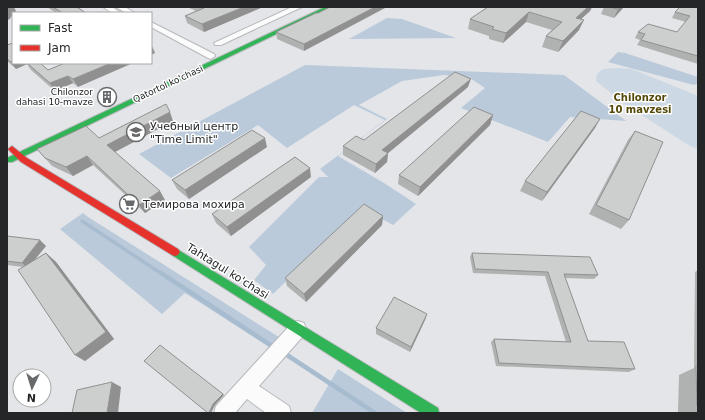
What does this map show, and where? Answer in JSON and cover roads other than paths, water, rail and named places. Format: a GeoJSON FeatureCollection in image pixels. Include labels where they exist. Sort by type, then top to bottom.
{"type":"FeatureCollection","features":[{"type":"Feature","properties":{"kind":"main road","name":"Qatortol ko'chasi"},"geometry":{"type":"LineString","coordinates":[[210,60],[316,7]]}},
{"type":"Feature","properties":{"kind":"main road","name":"Qatortol ko'chasi"},"geometry":{"type":"LineString","coordinates":[[7,161],[12,152],[210,60],[329,7]]}},
{"type":"Feature","properties":{"kind":"main road","name":"Tahtagul ko'chasi"},"geometry":{"type":"LineString","coordinates":[[12,152],[433,413]]}},
{"type":"Feature","properties":{"kind":"street"},"geometry":{"type":"LineString","coordinates":[[120,7],[129,12]]}},
{"type":"Feature","properties":{"kind":"street"},"geometry":{"type":"LineString","coordinates":[[218,43],[298,7]]}},
{"type":"Feature","properties":{"kind":"street"},"geometry":{"type":"LineString","coordinates":[[152,25],[210,60]]}},
{"type":"Feature","properties":{"kind":"street"},"geometry":{"type":"LineString","coordinates":[[152,32],[210,60]]}},
{"type":"Feature","properties":{"kind":"street"},"geometry":{"type":"LineString","coordinates":[[223,413],[247,388],[298,329]]}},
{"type":"Feature","properties":{"kind":"street"},"geometry":{"type":"LineString","coordinates":[[247,388],[282,413]]}},
{"type":"Feature","properties":{"kind":"waterway"},"geometry":{"type":"LineString","coordinates":[[82,221],[162,274]]}},
{"type":"Feature","properties":{"kind":"waterway"},"geometry":{"type":"LineString","coordinates":[[161,273],[275,348]]}},
{"type":"Feature","properties":{"kind":"waterway"},"geometry":{"type":"LineString","coordinates":[[284,353],[375,413]]}},
{"type":"Feature","properties":{"kind":"place","name":"Chilonzor dahasi 10-mavze"},"geometry":{"type":"Point","coordinates":[107,97]}},
{"type":"Feature","properties":{"kind":"place","name":"Учебный центр \"Time Limit\""},"geometry":{"type":"Point","coordinates":[136,132]}},
{"type":"Feature","properties":{"kind":"place","name":"Темирова мохира"},"geometry":{"type":"Point","coordinates":[129,204]}},
{"type":"Feature","properties":{"kind":"district","name":"Chilonzor 10 mavzesi"},"geometry":{"type":"Point","coordinates":[640,102]}}]}
